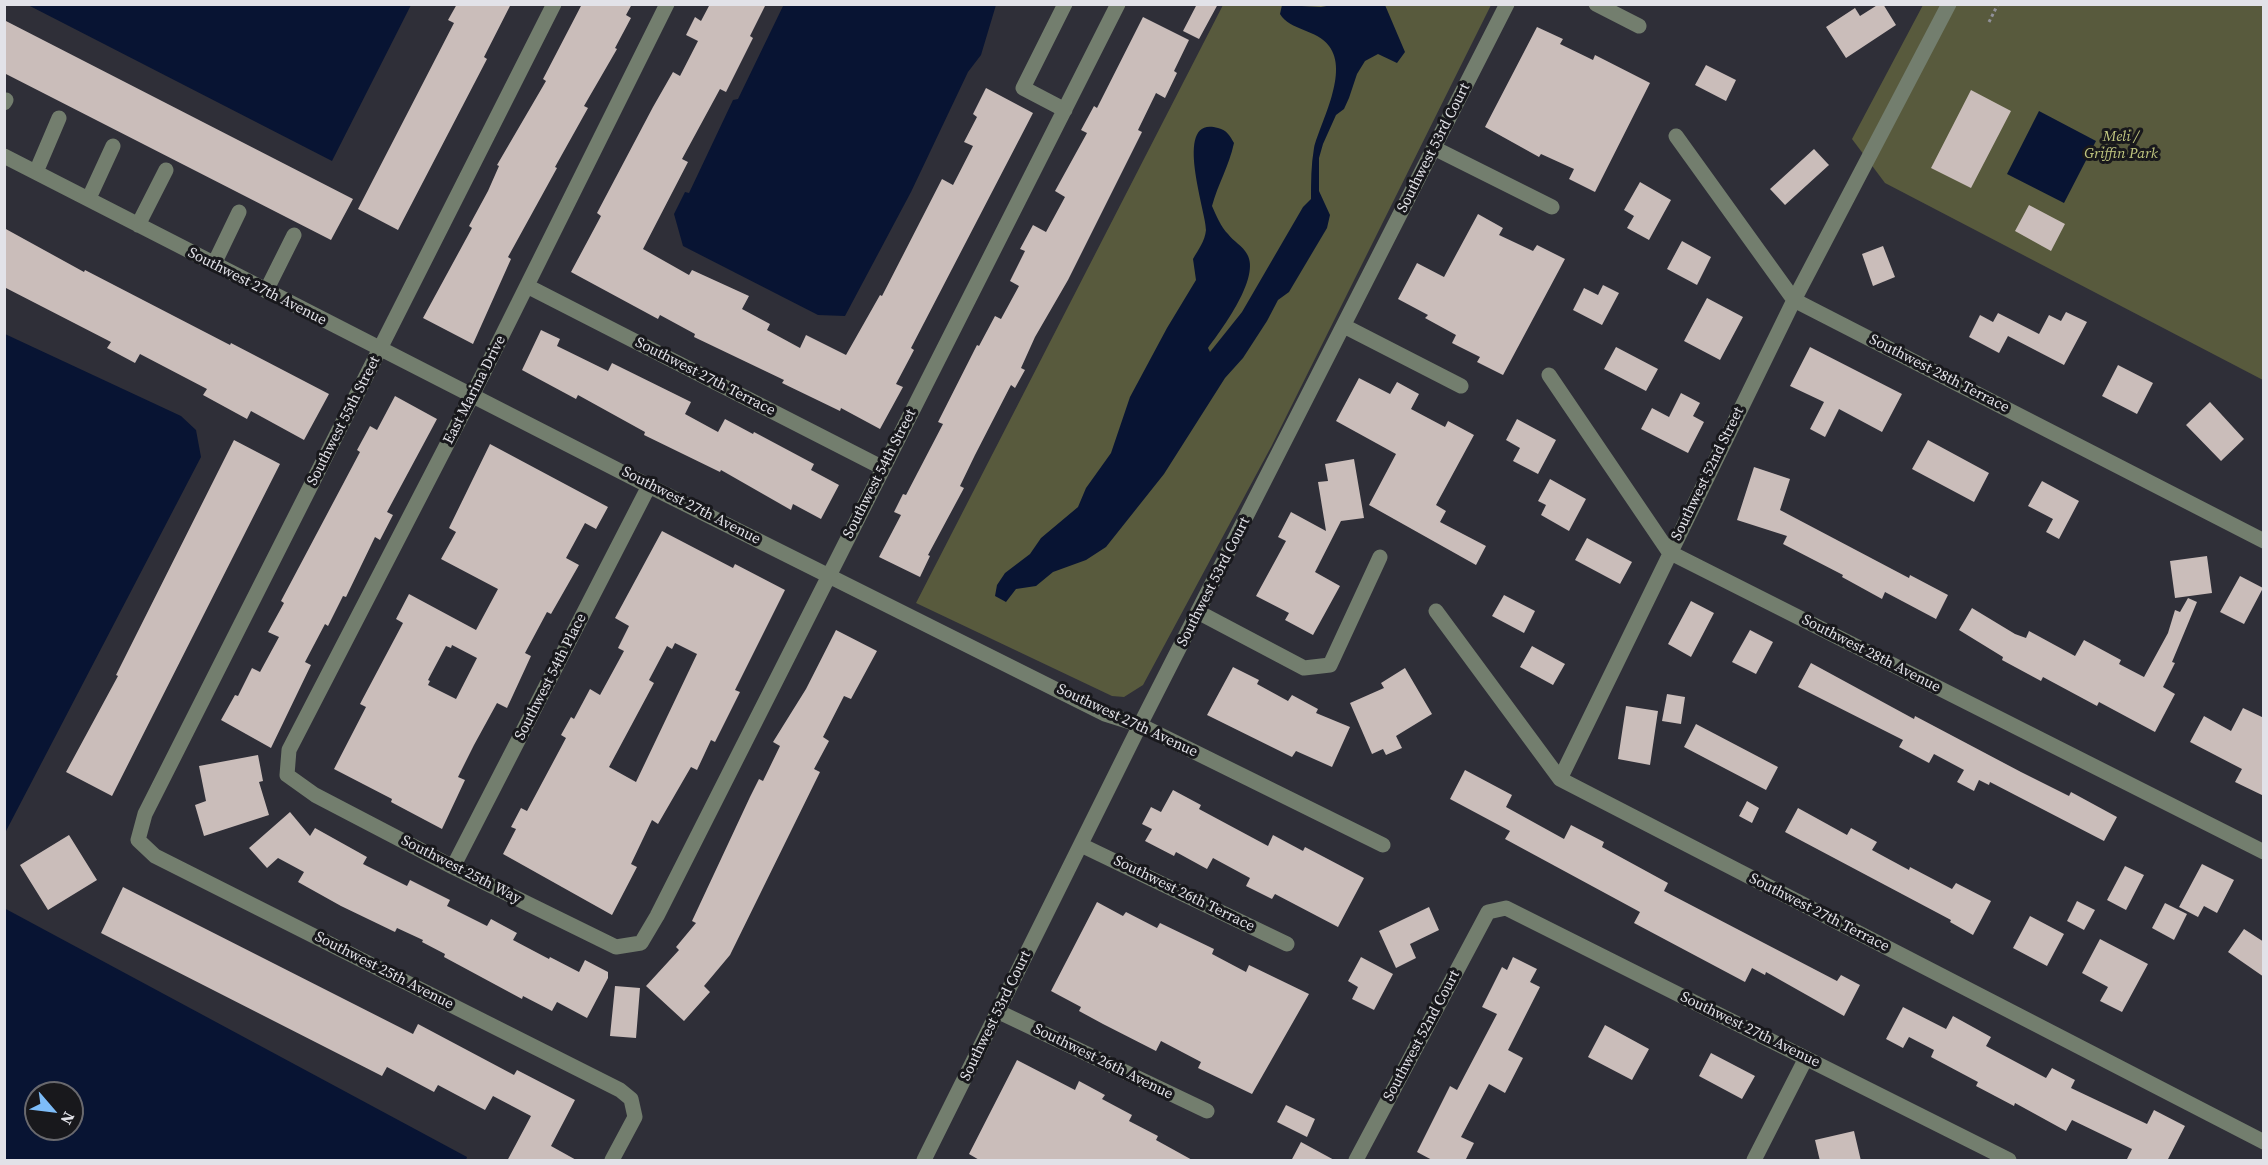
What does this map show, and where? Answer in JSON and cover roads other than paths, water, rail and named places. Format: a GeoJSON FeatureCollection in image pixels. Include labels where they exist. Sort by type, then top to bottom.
{"type":"FeatureCollection","features":[{"type":"Feature","properties":{"kind":"street","name":"Southwest 55th Street"},"geometry":{"type":"LineString","coordinates":[[138,840],[145,814],[555,4]]}},
{"type":"Feature","properties":{"kind":"street","name":"East Marina Drive"},"geometry":{"type":"LineString","coordinates":[[287,775],[289,750],[473,394],[667,4]]}},
{"type":"Feature","properties":{"kind":"street"},"geometry":{"type":"LineString","coordinates":[[1065,4],[1023,88],[1065,110]]}},
{"type":"Feature","properties":{"kind":"street","name":"Southwest 54th Street"},"geometry":{"type":"LineString","coordinates":[[641,943],[657,916],[1118,4]]}},
{"type":"Feature","properties":{"kind":"street","name":"Southwest 53rd Court"},"geometry":{"type":"LineString","coordinates":[[924,1161],[1140,726],[1507,4]]}},
{"type":"Feature","properties":{"kind":"street"},"geometry":{"type":"LineString","coordinates":[[1596,4],[1639,26]]}},
{"type":"Feature","properties":{"kind":"street","name":"Southwest 52nd Street"},"geometry":{"type":"LineString","coordinates":[[1560,779],[1794,300],[1949,4]]}},
{"type":"Feature","properties":{"kind":"street"},"geometry":{"type":"LineString","coordinates":[[36,172],[59,118]]}},
{"type":"Feature","properties":{"kind":"street","name":"Southwest 28th Terrace"},"geometry":{"type":"LineString","coordinates":[[1676,136],[1794,300],[2264,541]]}},
{"type":"Feature","properties":{"kind":"street"},"geometry":{"type":"LineString","coordinates":[[89,198],[113,146]]}},
{"type":"Feature","properties":{"kind":"street"},"geometry":{"type":"LineString","coordinates":[[1434,148],[1552,207]]}},
{"type":"Feature","properties":{"kind":"street","name":"Southwest 27th Avenue"},"geometry":{"type":"LineString","coordinates":[[4,156],[381,350],[473,394],[829,576],[1106,714],[1140,726],[1383,845]]}},
{"type":"Feature","properties":{"kind":"street"},"geometry":{"type":"LineString","coordinates":[[138,225],[166,170]]}},
{"type":"Feature","properties":{"kind":"street"},"geometry":{"type":"LineString","coordinates":[[214,264],[239,212]]}},
{"type":"Feature","properties":{"kind":"street"},"geometry":{"type":"LineString","coordinates":[[266,291],[294,235]]}},
{"type":"Feature","properties":{"kind":"street","name":"Southwest 27th Terrace"},"geometry":{"type":"LineString","coordinates":[[527,286],[883,468]]}},
{"type":"Feature","properties":{"kind":"street"},"geometry":{"type":"LineString","coordinates":[[1344,326],[1461,386]]}},
{"type":"Feature","properties":{"kind":"street","name":"Southwest 28th Avenue"},"geometry":{"type":"LineString","coordinates":[[1549,375],[1669,552],[2264,852]]}},
{"type":"Feature","properties":{"kind":"street","name":"Southwest 54th Place"},"geometry":{"type":"LineString","coordinates":[[453,867],[650,486]]}},
{"type":"Feature","properties":{"kind":"street"},"geometry":{"type":"LineString","coordinates":[[1198,612],[1304,668],[1330,665],[1380,557]]}},
{"type":"Feature","properties":{"kind":"street","name":"Southwest 27th Terrace"},"geometry":{"type":"LineString","coordinates":[[1437,611],[1560,779],[2264,1142]]}},
{"type":"Feature","properties":{"kind":"street","name":"Southwest 25th Way"},"geometry":{"type":"LineString","coordinates":[[287,775],[315,795],[453,867],[616,947],[641,943]]}},
{"type":"Feature","properties":{"kind":"street","name":"Southwest 25th Avenue"},"geometry":{"type":"LineString","coordinates":[[138,840],[155,856],[620,1090],[632,1099],[634,1117],[612,1161]]}},
{"type":"Feature","properties":{"kind":"street","name":"Southwest 26th Terrace"},"geometry":{"type":"LineString","coordinates":[[1081,845],[1287,944]]}},
{"type":"Feature","properties":{"kind":"street","name":"Southwest 27th Avenue"},"geometry":{"type":"LineString","coordinates":[[1488,912],[1506,908],[1806,1058],[1979,1154],[2009,1161]]}},
{"type":"Feature","properties":{"kind":"street","name":"Southwest 52nd Court"},"geometry":{"type":"LineString","coordinates":[[1356,1161],[1488,912]]}},
{"type":"Feature","properties":{"kind":"street","name":"Southwest 26th Avenue"},"geometry":{"type":"LineString","coordinates":[[999,1012],[1207,1111]]}},
{"type":"Feature","properties":{"kind":"street"},"geometry":{"type":"LineString","coordinates":[[1754,1161],[1806,1058]]}},
{"type":"Feature","properties":{"kind":"water"},"geometry":{"type":"Polygon","coordinates":[[[411,4],[332,161],[28,5],[411,4]]]}},
{"type":"Feature","properties":{"kind":"water"},"geometry":{"type":"Polygon","coordinates":[[[784,4],[996,5],[981,55],[968,72],[911,192],[845,316],[818,315],[683,246],[674,214],[685,192],[689,193],[733,100],[738,99],[784,4]]]}},
{"type":"Feature","properties":{"kind":"water"},"geometry":{"type":"Polygon","coordinates":[[[1282,5],[1321,7],[1385,5],[1405,52],[1397,63],[1378,54],[1365,61],[1357,74],[1344,109],[1336,115],[1323,144],[1319,158],[1319,191],[1330,215],[1327,228],[1289,292],[1278,300],[1243,358],[1225,378],[1164,474],[1106,547],[1086,560],[1053,572],[1036,586],[1016,589],[1006,602],[995,596],[997,585],[1005,573],[1030,554],[1041,538],[1078,507],[1086,488],[1111,453],[1130,397],[1196,280],[1193,259],[1203,242],[1206,230],[1195,168],[1196,136],[1204,128],[1218,128],[1226,132],[1234,143],[1212,206],[1225,231],[1247,254],[1250,264],[1245,289],[1208,348],[1210,352],[1242,312],[1303,207],[1311,199],[1314,148],[1332,97],[1336,69],[1334,57],[1324,40],[1290,24],[1280,14],[1282,5]]]}},
{"type":"Feature","properties":{"kind":"water"},"geometry":{"type":"Polygon","coordinates":[[[2039,111],[2096,141],[2064,203],[2007,174],[2039,111]]]}},
{"type":"Feature","properties":{"kind":"water"},"geometry":{"type":"Polygon","coordinates":[[[5,334],[181,416],[196,430],[201,457],[5,833],[5,334]]]}},
{"type":"Feature","properties":{"kind":"water"},"geometry":{"type":"Polygon","coordinates":[[[4,908],[467,1157],[466,1160],[5,1160],[4,908]]]}},
{"type":"Feature","properties":{"kind":"park label","name":"Meli / Griffin Park"},"geometry":{"type":"Point","coordinates":[2121,146]}}]}
